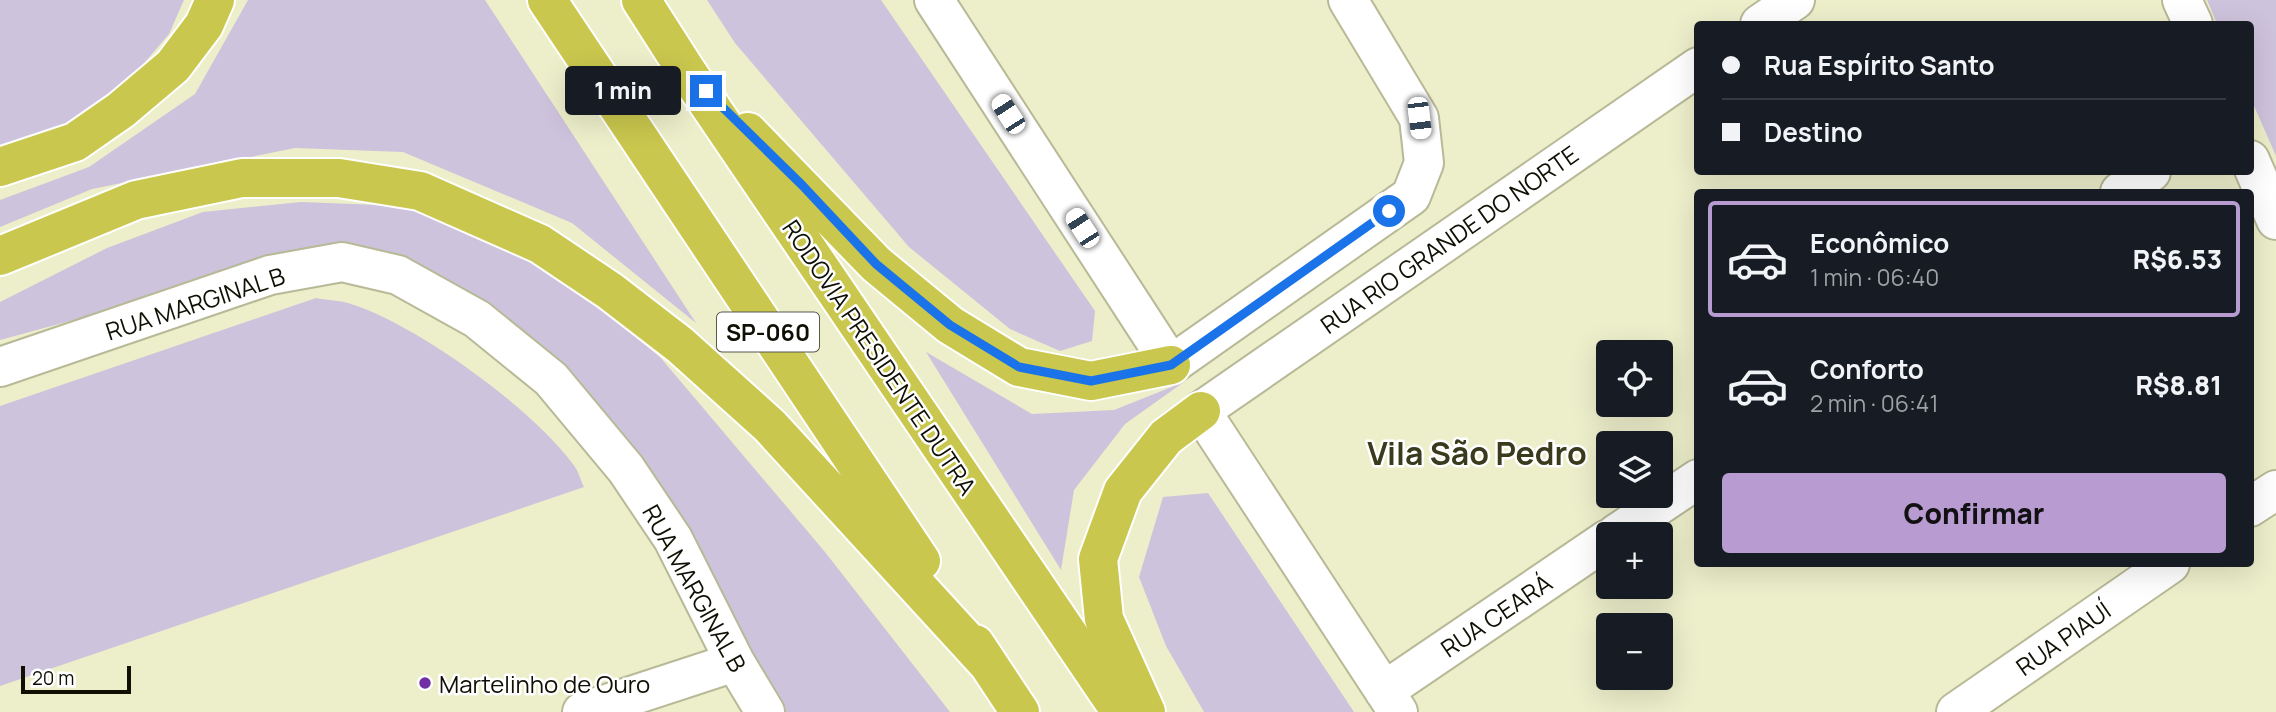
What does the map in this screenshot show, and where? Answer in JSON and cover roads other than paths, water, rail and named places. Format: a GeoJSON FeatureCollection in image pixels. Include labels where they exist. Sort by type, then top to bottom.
{"type":"FeatureCollection","features":[{"type":"Feature","properties":{"kind":"highway"},"geometry":{"type":"LineString","coordinates":[[0,167],[75,142],[121,110],[173,66],[204,25],[215,0]]}},
{"type":"Feature","properties":{"kind":"highway","name":"SP-060"},"geometry":{"type":"LineString","coordinates":[[547,0],[1020,712]]}},
{"type":"Feature","properties":{"kind":"highway","name":"RODOVIA PRESIDENTE DUTRA"},"geometry":{"type":"LineString","coordinates":[[640,0],[1121,712]]}},
{"type":"Feature","properties":{"kind":"highway"},"geometry":{"type":"LineString","coordinates":[[687,72],[802,185],[876,264],[950,325],[1019,367],[1091,381],[1171,365]]}},
{"type":"Feature","properties":{"kind":"highway"},"geometry":{"type":"LineString","coordinates":[[0,256],[136,200],[242,178],[339,178],[420,191],[540,244],[610,291],[680,345],[770,426],[989,665]]}},
{"type":"Feature","properties":{"kind":"highway"},"geometry":{"type":"LineString","coordinates":[[1146,712],[1104,619],[1098,559],[1123,491],[1166,437],[1201,411]]}},
{"type":"Feature","properties":{"kind":"street"},"geometry":{"type":"LineString","coordinates":[[934,0],[1171,365],[1411,196],[1424,163],[1419,118],[1348,0]]}},
{"type":"Feature","properties":{"kind":"street"},"geometry":{"type":"LineString","coordinates":[[1764,21],[1795,0]]}},
{"type":"Feature","properties":{"kind":"street"},"geometry":{"type":"LineString","coordinates":[[2182,0],[2192,21]]}},
{"type":"Feature","properties":{"kind":"street","name":"RUA RIO GRANDE DO NORTE"},"geometry":{"type":"LineString","coordinates":[[1201,411],[1694,70]]}},
{"type":"Feature","properties":{"kind":"street"},"geometry":{"type":"LineString","coordinates":[[2254,169],[2276,220]]}},
{"type":"Feature","properties":{"kind":"street"},"geometry":{"type":"LineString","coordinates":[[2125,189],[2146,175]]}},
{"type":"Feature","properties":{"kind":"street","name":"RUA MARGINAL B"},"geometry":{"type":"LineString","coordinates":[[0,367],[270,275],[342,262],[398,275],[477,319],[551,379],[625,469],[673,539],[735,662],[765,712]]}},
{"type":"Feature","properties":{"kind":"street"},"geometry":{"type":"LineString","coordinates":[[1201,411],[1391,702]]}},
{"type":"Feature","properties":{"kind":"street"},"geometry":{"type":"LineString","coordinates":[[1634,522],[1694,482]]}},
{"type":"Feature","properties":{"kind":"street"},"geometry":{"type":"LineString","coordinates":[[2254,504],[2276,490]]}},
{"type":"Feature","properties":{"kind":"street","name":"RUA CEARÁ"},"geometry":{"type":"LineString","coordinates":[[1391,702],[1596,548]]}},
{"type":"Feature","properties":{"kind":"street","name":"RUA PIAUÍ"},"geometry":{"type":"LineString","coordinates":[[1956,712],[2166,567]]}},
{"type":"Feature","properties":{"kind":"street"},"geometry":{"type":"LineString","coordinates":[[582,712],[735,662]]}},
{"type":"Feature","properties":{"kind":"place","name":"Martelinho de Ouro"},"geometry":{"type":"Point","coordinates":[425,683]}},
{"type":"Feature","properties":{"kind":"district","name":"Vila São Pedro"},"geometry":{"type":"Point","coordinates":[1477,453]}}]}
